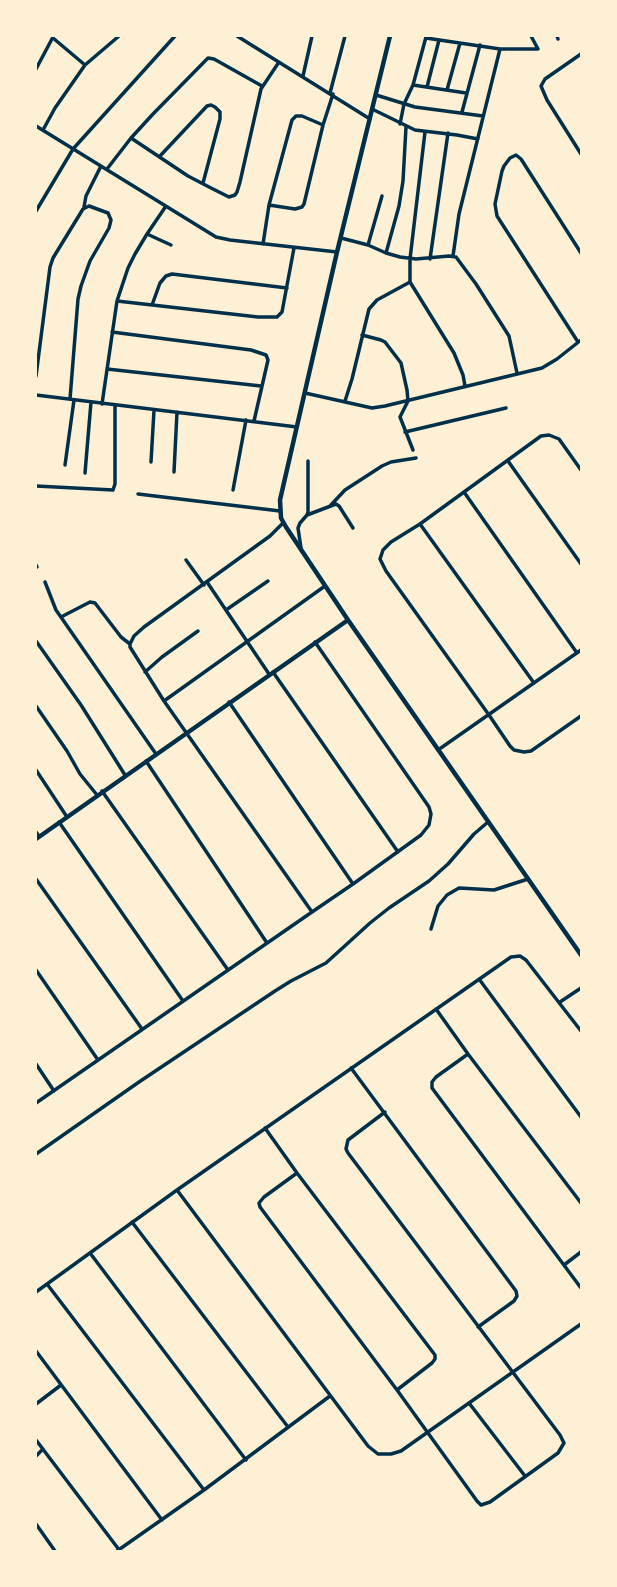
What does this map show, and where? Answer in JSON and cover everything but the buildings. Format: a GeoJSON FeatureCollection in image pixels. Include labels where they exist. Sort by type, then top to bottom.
{"type":"FeatureCollection","features":[{"type":"Feature","properties":{"kind":"street"},"geometry":{"type":"LineString","coordinates":[[43,130],[58,104],[85,65],[119,36]]}},
{"type":"Feature","properties":{"kind":"street"},"geometry":{"type":"LineString","coordinates":[[36,211],[73,148],[175,36]]}},
{"type":"Feature","properties":{"kind":"street"},"geometry":{"type":"LineString","coordinates":[[237,36],[242,37],[370,119]]}},
{"type":"Feature","properties":{"kind":"street"},"geometry":{"type":"LineString","coordinates":[[303,76],[312,36]]}},
{"type":"Feature","properties":{"kind":"street"},"geometry":{"type":"LineString","coordinates":[[269,205],[295,209],[302,207],[306,202],[345,36]]}},
{"type":"Feature","properties":{"kind":"street"},"geometry":{"type":"LineString","coordinates":[[390,36],[337,252],[306,393],[280,500],[280,511],[283,523],[348,620],[581,955]]}},
{"type":"Feature","properties":{"kind":"street"},"geometry":{"type":"LineString","coordinates":[[400,124],[404,104],[413,85],[426,37],[500,49],[538,49],[531,36]]}},
{"type":"Feature","properties":{"kind":"street"},"geometry":{"type":"LineString","coordinates":[[36,69],[53,37],[85,65]]}},
{"type":"Feature","properties":{"kind":"street"},"geometry":{"type":"LineString","coordinates":[[427,87],[439,40]]}},
{"type":"Feature","properties":{"kind":"street"},"geometry":{"type":"LineString","coordinates":[[447,90],[460,43]]}},
{"type":"Feature","properties":{"kind":"street"},"geometry":{"type":"LineString","coordinates":[[462,112],[480,45]]}},
{"type":"Feature","properties":{"kind":"street"},"geometry":{"type":"LineString","coordinates":[[453,256],[459,214],[500,49]]}},
{"type":"Feature","properties":{"kind":"street"},"geometry":{"type":"LineString","coordinates":[[581,61],[579,55],[545,79],[541,86],[547,100],[581,154]]}},
{"type":"Feature","properties":{"kind":"street"},"geometry":{"type":"LineString","coordinates":[[107,169],[131,138],[208,58],[214,59],[262,86]]}},
{"type":"Feature","properties":{"kind":"street"},"geometry":{"type":"LineString","coordinates":[[131,138],[188,176],[230,197],[235,195],[237,192],[262,86],[279,62]]}},
{"type":"Feature","properties":{"kind":"street"},"geometry":{"type":"LineString","coordinates":[[413,85],[466,93]]}},
{"type":"Feature","properties":{"kind":"street"},"geometry":{"type":"LineString","coordinates":[[376,95],[415,107],[462,112],[483,116]]}},
{"type":"Feature","properties":{"kind":"street"},"geometry":{"type":"LineString","coordinates":[[160,156],[207,106],[216,106],[220,112],[220,118],[203,183]]}},
{"type":"Feature","properties":{"kind":"street"},"geometry":{"type":"LineString","coordinates":[[372,109],[406,127],[425,132],[448,133],[478,139]]}},
{"type":"Feature","properties":{"kind":"street"},"geometry":{"type":"LineString","coordinates":[[263,244],[269,205],[292,120],[296,116],[302,116],[323,125]]}},
{"type":"Feature","properties":{"kind":"street"},"geometry":{"type":"LineString","coordinates":[[36,126],[216,237],[294,248],[337,252]]}},
{"type":"Feature","properties":{"kind":"street"},"geometry":{"type":"LineString","coordinates":[[386,253],[400,200],[403,181],[406,127]]}},
{"type":"Feature","properties":{"kind":"street"},"geometry":{"type":"LineString","coordinates":[[425,132],[410,258],[410,282],[454,352],[463,375],[465,386]]}},
{"type":"Feature","properties":{"kind":"street"},"geometry":{"type":"LineString","coordinates":[[430,259],[448,133]]}},
{"type":"Feature","properties":{"kind":"street"},"geometry":{"type":"LineString","coordinates":[[306,393],[372,408],[408,401],[542,368],[580,341],[497,216],[495,204],[502,171],[510,158],[516,155],[521,158],[581,253]]}},
{"type":"Feature","properties":{"kind":"street"},"geometry":{"type":"LineString","coordinates":[[36,376],[50,267],[53,258],[84,207],[86,196],[101,166]]}},
{"type":"Feature","properties":{"kind":"street"},"geometry":{"type":"LineString","coordinates":[[368,245],[382,196]]}},
{"type":"Feature","properties":{"kind":"street"},"geometry":{"type":"LineString","coordinates":[[65,465],[72,400],[78,299],[90,261],[109,228],[111,220],[108,213],[89,206],[84,207]]}},
{"type":"Feature","properties":{"kind":"street"},"geometry":{"type":"LineString","coordinates":[[102,404],[117,301],[128,268],[147,234],[166,206]]}},
{"type":"Feature","properties":{"kind":"street"},"geometry":{"type":"LineString","coordinates":[[147,234],[171,245]]}},
{"type":"Feature","properties":{"kind":"street"},"geometry":{"type":"LineString","coordinates":[[341,238],[368,245],[386,253],[410,258],[430,259],[453,256],[458,260],[476,284],[509,336],[517,373]]}},
{"type":"Feature","properties":{"kind":"street"},"geometry":{"type":"LineString","coordinates":[[117,301],[258,317],[277,317],[282,312],[294,248]]}},
{"type":"Feature","properties":{"kind":"street"},"geometry":{"type":"LineString","coordinates":[[152,305],[160,283],[166,276],[172,274],[287,288]]}},
{"type":"Feature","properties":{"kind":"street"},"geometry":{"type":"LineString","coordinates":[[345,402],[369,309],[377,300],[410,282]]}},
{"type":"Feature","properties":{"kind":"street"},"geometry":{"type":"LineString","coordinates":[[112,332],[260,352],[266,355],[268,360],[254,421]]}},
{"type":"Feature","properties":{"kind":"street"},"geometry":{"type":"LineString","coordinates":[[362,335],[385,342],[396,355],[403,370],[408,401],[400,417],[413,450]]}},
{"type":"Feature","properties":{"kind":"street"},"geometry":{"type":"LineString","coordinates":[[107,369],[261,386]]}},
{"type":"Feature","properties":{"kind":"street"},"geometry":{"type":"LineString","coordinates":[[36,395],[298,427]]}},
{"type":"Feature","properties":{"kind":"street"},"geometry":{"type":"LineString","coordinates":[[85,473],[91,402]]}},
{"type":"Feature","properties":{"kind":"street"},"geometry":{"type":"LineString","coordinates":[[36,486],[113,490],[115,484],[115,405]]}},
{"type":"Feature","properties":{"kind":"street"},"geometry":{"type":"LineString","coordinates":[[405,432],[506,408]]}},
{"type":"Feature","properties":{"kind":"street"},"geometry":{"type":"LineString","coordinates":[[150,462],[154,410]]}},
{"type":"Feature","properties":{"kind":"street"},"geometry":{"type":"LineString","coordinates":[[174,472],[177,412]]}},
{"type":"Feature","properties":{"kind":"street"},"geometry":{"type":"LineString","coordinates":[[233,490],[246,420]]}},
{"type":"Feature","properties":{"kind":"street"},"geometry":{"type":"LineString","coordinates":[[581,470],[558,439],[549,435],[538,438],[420,524],[387,546],[380,555],[381,563],[386,571],[510,746],[519,752],[536,748],[581,716]]}},
{"type":"Feature","properties":{"kind":"street"},"geometry":{"type":"LineString","coordinates":[[330,506],[346,490],[382,466],[391,462],[416,458]]}},
{"type":"Feature","properties":{"kind":"street"},"geometry":{"type":"LineString","coordinates":[[508,460],[581,564]]}},
{"type":"Feature","properties":{"kind":"street"},"geometry":{"type":"LineString","coordinates":[[307,515],[308,461]]}},
{"type":"Feature","properties":{"kind":"street"},"geometry":{"type":"LineString","coordinates":[[464,492],[577,653]]}},
{"type":"Feature","properties":{"kind":"street"},"geometry":{"type":"LineString","coordinates":[[138,494],[280,511]]}},
{"type":"Feature","properties":{"kind":"street"},"geometry":{"type":"LineString","coordinates":[[301,550],[298,528],[300,523],[307,515],[336,504],[339,506],[353,528]]}},
{"type":"Feature","properties":{"kind":"street"},"geometry":{"type":"LineString","coordinates":[[283,523],[270,536],[144,627],[134,636],[130,644],[132,653],[164,701],[312,912]]}},
{"type":"Feature","properties":{"kind":"street"},"geometry":{"type":"LineString","coordinates":[[420,524],[534,683]]}},
{"type":"Feature","properties":{"kind":"street"},"geometry":{"type":"LineString","coordinates":[[186,560],[206,583],[226,610],[398,852]]}},
{"type":"Feature","properties":{"kind":"street"},"geometry":{"type":"LineString","coordinates":[[226,610],[268,581]]}},
{"type":"Feature","properties":{"kind":"street"},"geometry":{"type":"LineString","coordinates":[[45,582],[56,610],[156,754]]}},
{"type":"Feature","properties":{"kind":"street"},"geometry":{"type":"LineString","coordinates":[[164,701],[325,586]]}},
{"type":"Feature","properties":{"kind":"street"},"geometry":{"type":"LineString","coordinates":[[61,617],[90,602],[95,603],[121,637],[130,644]]}},
{"type":"Feature","properties":{"kind":"street"},"geometry":{"type":"LineString","coordinates":[[37,836],[67,817],[146,760],[348,620]]}},
{"type":"Feature","properties":{"kind":"street"},"geometry":{"type":"LineString","coordinates":[[145,672],[162,657],[198,631]]}},
{"type":"Feature","properties":{"kind":"street"},"geometry":{"type":"LineString","coordinates":[[36,641],[88,716],[125,775]]}},
{"type":"Feature","properties":{"kind":"street"},"geometry":{"type":"LineString","coordinates":[[36,1103],[353,884],[426,830],[431,814],[429,808],[315,642]]}},
{"type":"Feature","properties":{"kind":"street"},"geometry":{"type":"LineString","coordinates":[[438,750],[581,650]]}},
{"type":"Feature","properties":{"kind":"street"},"geometry":{"type":"LineString","coordinates":[[229,702],[353,884]]}},
{"type":"Feature","properties":{"kind":"street"},"geometry":{"type":"LineString","coordinates":[[36,706],[67,751],[80,774],[97,795]]}},
{"type":"Feature","properties":{"kind":"street"},"geometry":{"type":"LineString","coordinates":[[146,760],[267,943]]}},
{"type":"Feature","properties":{"kind":"street"},"geometry":{"type":"LineString","coordinates":[[36,770],[67,817]]}},
{"type":"Feature","properties":{"kind":"street"},"geometry":{"type":"LineString","coordinates":[[102,791],[228,970]]}},
{"type":"Feature","properties":{"kind":"street"},"geometry":{"type":"LineString","coordinates":[[59,822],[183,1001]]}},
{"type":"Feature","properties":{"kind":"street"},"geometry":{"type":"LineString","coordinates":[[36,1154],[138,1082],[275,991],[326,963],[370,923],[429,881],[448,864],[474,834],[488,822]]}},
{"type":"Feature","properties":{"kind":"street"},"geometry":{"type":"LineString","coordinates":[[36,879],[142,1029]]}},
{"type":"Feature","properties":{"kind":"street"},"geometry":{"type":"LineString","coordinates":[[431,929],[438,906],[447,896],[459,888],[494,890],[528,879]]}},
{"type":"Feature","properties":{"kind":"street"},"geometry":{"type":"LineString","coordinates":[[36,1292],[177,1190],[511,956],[520,956],[530,964],[581,1031]]}},
{"type":"Feature","properties":{"kind":"street"},"geometry":{"type":"LineString","coordinates":[[36,970],[98,1060]]}},
{"type":"Feature","properties":{"kind":"street"},"geometry":{"type":"LineString","coordinates":[[479,979],[581,1117]]}},
{"type":"Feature","properties":{"kind":"street"},"geometry":{"type":"LineString","coordinates":[[560,1002],[581,988]]}},
{"type":"Feature","properties":{"kind":"street"},"geometry":{"type":"LineString","coordinates":[[436,1009],[468,1054],[581,1203]]}},
{"type":"Feature","properties":{"kind":"street"},"geometry":{"type":"LineString","coordinates":[[468,1054],[436,1077],[432,1082],[432,1088],[581,1288]]}},
{"type":"Feature","properties":{"kind":"street"},"geometry":{"type":"LineString","coordinates":[[36,1064],[54,1091]]}},
{"type":"Feature","properties":{"kind":"street"},"geometry":{"type":"LineString","coordinates":[[351,1068],[516,1291],[517,1296],[514,1301],[478,1328]]}},
{"type":"Feature","properties":{"kind":"street"},"geometry":{"type":"LineString","coordinates":[[298,1173],[264,1197],[259,1203],[260,1207],[428,1432],[477,1501],[481,1505],[490,1502],[558,1453],[564,1443],[560,1435],[478,1328],[346,1149],[349,1139],[385,1112]]}},
{"type":"Feature","properties":{"kind":"street"},"geometry":{"type":"LineString","coordinates":[[266,1128],[298,1173],[435,1355],[432,1363],[397,1390]]}},
{"type":"Feature","properties":{"kind":"street"},"geometry":{"type":"LineString","coordinates":[[177,1190],[368,1446],[378,1454],[391,1454],[401,1451],[581,1324]]}},
{"type":"Feature","properties":{"kind":"street"},"geometry":{"type":"LineString","coordinates":[[132,1222],[288,1427]]}},
{"type":"Feature","properties":{"kind":"street"},"geometry":{"type":"LineString","coordinates":[[564,1265],[581,1252]]}},
{"type":"Feature","properties":{"kind":"street"},"geometry":{"type":"LineString","coordinates":[[90,1253],[246,1460]]}},
{"type":"Feature","properties":{"kind":"street"},"geometry":{"type":"LineString","coordinates":[[47,1284],[204,1490]]}},
{"type":"Feature","properties":{"kind":"street"},"geometry":{"type":"LineString","coordinates":[[36,1351],[162,1520]]}},
{"type":"Feature","properties":{"kind":"street"},"geometry":{"type":"LineString","coordinates":[[36,1404],[62,1385]]}},
{"type":"Feature","properties":{"kind":"street"},"geometry":{"type":"LineString","coordinates":[[36,1440],[119,1550],[246,1460],[330,1396]]}},
{"type":"Feature","properties":{"kind":"street"},"geometry":{"type":"LineString","coordinates":[[469,1403],[525,1476]]}},
{"type":"Feature","properties":{"kind":"street"},"geometry":{"type":"LineString","coordinates":[[36,1456],[43,1449]]}},
{"type":"Feature","properties":{"kind":"street"},"geometry":{"type":"LineString","coordinates":[[36,1524],[55,1551]]}}]}
